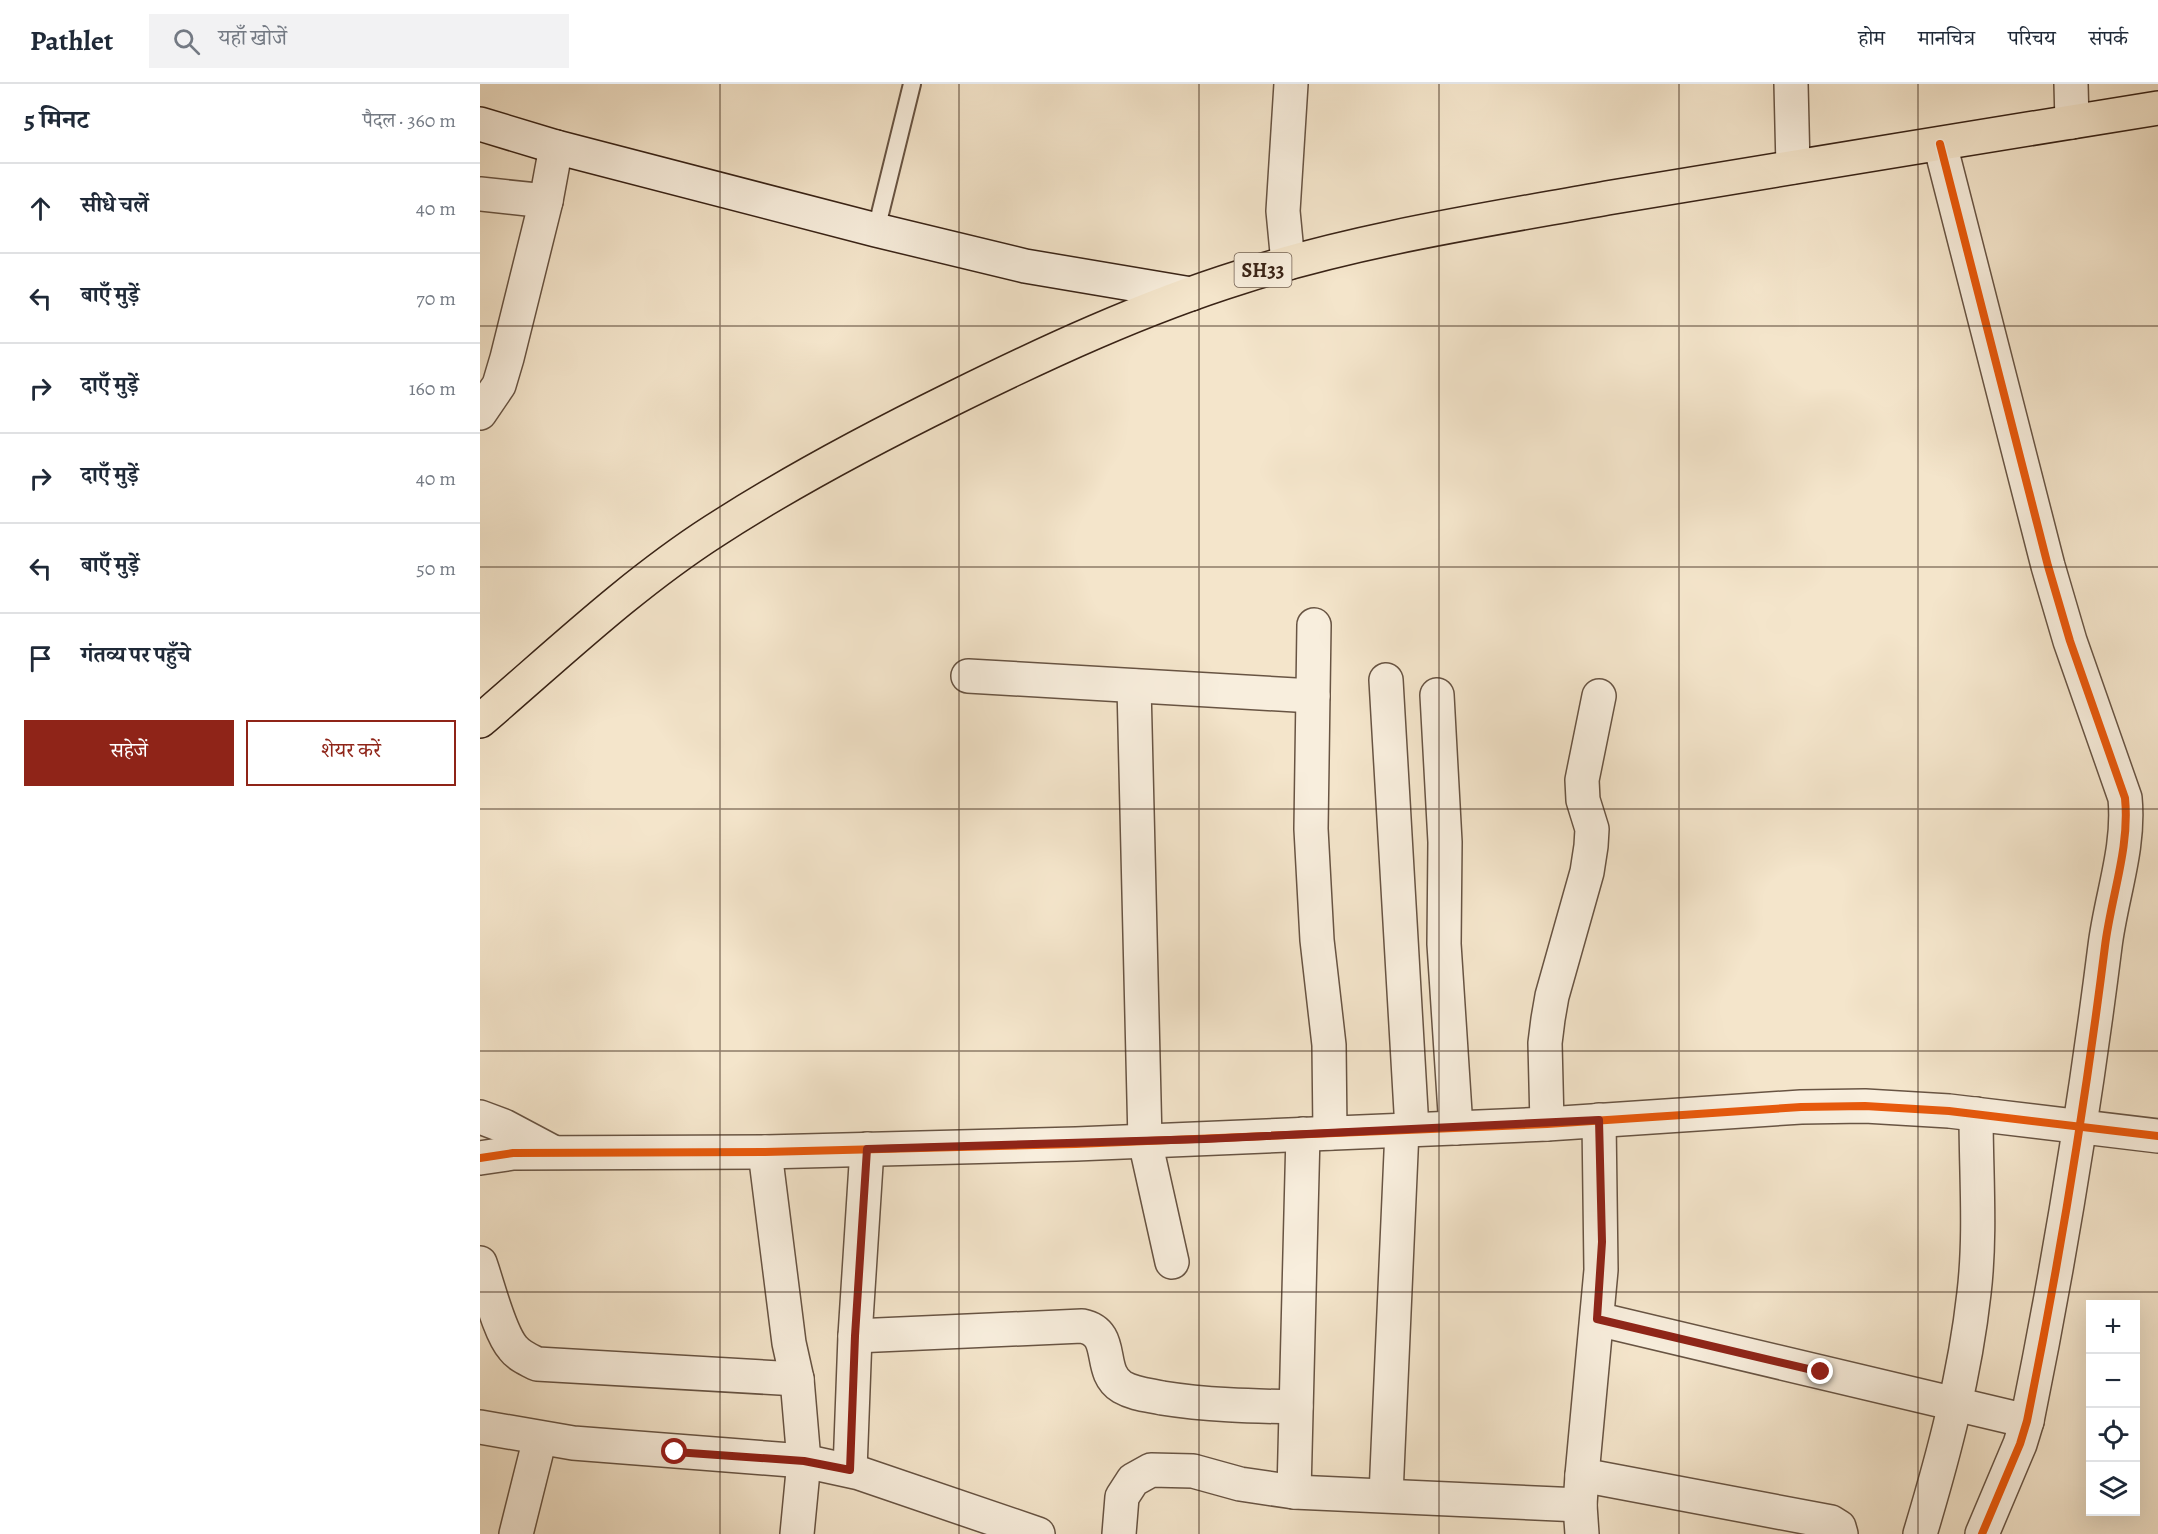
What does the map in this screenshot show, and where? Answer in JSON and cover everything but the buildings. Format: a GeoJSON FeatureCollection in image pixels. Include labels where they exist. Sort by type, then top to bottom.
{"type":"FeatureCollection","features":[{"type":"Feature","properties":{"kind":"main road","name":"SH33"},"geometry":{"type":"LineString","coordinates":[[480,721],[625,597],[713,532],[740,515],[865,443],[991,380],[1079,339],[1191,294],[1242,276],[1340,249],[1418,233],[1793,167],[2158,108]]}},
{"type":"Feature","properties":{"kind":"street"},"geometry":{"type":"LineString","coordinates":[[1288,263],[1283,211],[1291,84]]}},
{"type":"Feature","properties":{"kind":"street"},"geometry":{"type":"LineString","coordinates":[[1791,84],[1793,167]]}},
{"type":"Feature","properties":{"kind":"street"},"geometry":{"type":"LineString","coordinates":[[2071,84],[2072,122]]}},
{"type":"Feature","properties":{"kind":"street"},"geometry":{"type":"LineString","coordinates":[[480,124],[556,147],[1024,266],[1191,294]]}},
{"type":"Feature","properties":{"kind":"street"},"geometry":{"type":"LineString","coordinates":[[1940,144],[2048,566],[2070,641],[2125,798],[2127,822],[2106,942],[2081,1127],[2027,1421],[2020,1444],[1982,1534]]}},
{"type":"Feature","properties":{"kind":"street"},"geometry":{"type":"LineString","coordinates":[[480,412],[499,385],[507,358],[546,201],[556,147]]}},
{"type":"Feature","properties":{"kind":"street"},"geometry":{"type":"LineString","coordinates":[[480,194],[546,201]]}},
{"type":"Feature","properties":{"kind":"street"},"geometry":{"type":"LineString","coordinates":[[1294,1492],[1296,1407],[1316,1134],[1329,1045],[1317,940],[1311,829],[1314,625]]}},
{"type":"Feature","properties":{"kind":"street"},"geometry":{"type":"LineString","coordinates":[[968,676],[1314,696]]}},
{"type":"Feature","properties":{"kind":"street"},"geometry":{"type":"LineString","coordinates":[[1386,680],[1407,1130],[1386,1495]]}},
{"type":"Feature","properties":{"kind":"street"},"geometry":{"type":"LineString","coordinates":[[1134,686],[1145,1141],[1172,1262]]}},
{"type":"Feature","properties":{"kind":"street"},"geometry":{"type":"LineString","coordinates":[[1437,694],[1445,842],[1444,944],[1456,1128]]}},
{"type":"Feature","properties":{"kind":"street"},"geometry":{"type":"LineString","coordinates":[[1547,1124],[1545,1042],[1548,1019],[1589,863],[1592,829],[1583,800],[1582,780],[1599,696]]}},
{"type":"Feature","properties":{"kind":"street"},"geometry":{"type":"LineString","coordinates":[[480,1158],[513,1153],[765,1152],[1145,1141],[1547,1124],[1801,1107],[1865,1106],[1976,1114],[2158,1136]]}},
{"type":"Feature","properties":{"kind":"street"},"geometry":{"type":"LineString","coordinates":[[1920,1534],[1956,1404],[1974,1291],[1977,1227],[1976,1114]]}},
{"type":"Feature","properties":{"kind":"street"},"geometry":{"type":"LineString","coordinates":[[480,1117],[504,1126],[554,1153]]}},
{"type":"Feature","properties":{"kind":"street"},"geometry":{"type":"LineString","coordinates":[[1581,1505],[1602,1242],[1599,1120]]}},
{"type":"Feature","properties":{"kind":"street"},"geometry":{"type":"LineString","coordinates":[[850,1470],[855,1336],[867,1149]]}},
{"type":"Feature","properties":{"kind":"street"},"geometry":{"type":"LineString","coordinates":[[765,1152],[789,1343],[797,1379],[804,1461],[797,1534]]}},
{"type":"Feature","properties":{"kind":"street"},"geometry":{"type":"LineString","coordinates":[[480,1263],[502,1327],[512,1347],[521,1356],[537,1364],[797,1379]]}},
{"type":"Feature","properties":{"kind":"street"},"geometry":{"type":"LineString","coordinates":[[1597,1319],[2027,1421]]}},
{"type":"Feature","properties":{"kind":"street"},"geometry":{"type":"LineString","coordinates":[[855,1336],[1082,1326],[1093,1328],[1102,1337],[1112,1378],[1120,1386],[1134,1393],[1187,1402],[1296,1407]]}},
{"type":"Feature","properties":{"kind":"street"},"geometry":{"type":"LineString","coordinates":[[480,1427],[540,1438],[608,1446],[804,1461],[850,1470],[971,1522],[1038,1534]]}},
{"type":"Feature","properties":{"kind":"street"},"geometry":{"type":"LineString","coordinates":[[516,1534],[540,1438]]}},
{"type":"Feature","properties":{"kind":"street"},"geometry":{"type":"LineString","coordinates":[[1119,1534],[1122,1497],[1133,1480],[1151,1470],[1193,1471],[1240,1484],[1294,1492],[1581,1505],[1832,1522],[1839,1527],[1841,1534]]}},
{"type":"Feature","properties":{"kind":"lane"},"geometry":{"type":"LineString","coordinates":[[876,230],[912,84]]}},
{"type":"Feature","properties":{"kind":"cycle path"},"geometry":{"type":"LineString","coordinates":[[1940,144],[2048,566],[2070,641],[2125,798],[2126,817],[2070,1184],[2027,1421],[2020,1444],[1982,1534]]}},
{"type":"Feature","properties":{"kind":"cycle path"},"geometry":{"type":"LineString","coordinates":[[480,1158],[513,1153],[765,1152],[1076,1144],[1547,1124],[1801,1107],[1865,1106],[1949,1111],[2158,1136]]}},
{"type":"Feature","properties":{"kind":"route"},"geometry":{"type":"LineString","coordinates":[[675,1452],[804,1461],[850,1470],[855,1336],[867,1149],[1205,1139],[1599,1120],[1602,1242],[1597,1319],[1821,1372]]}}]}
